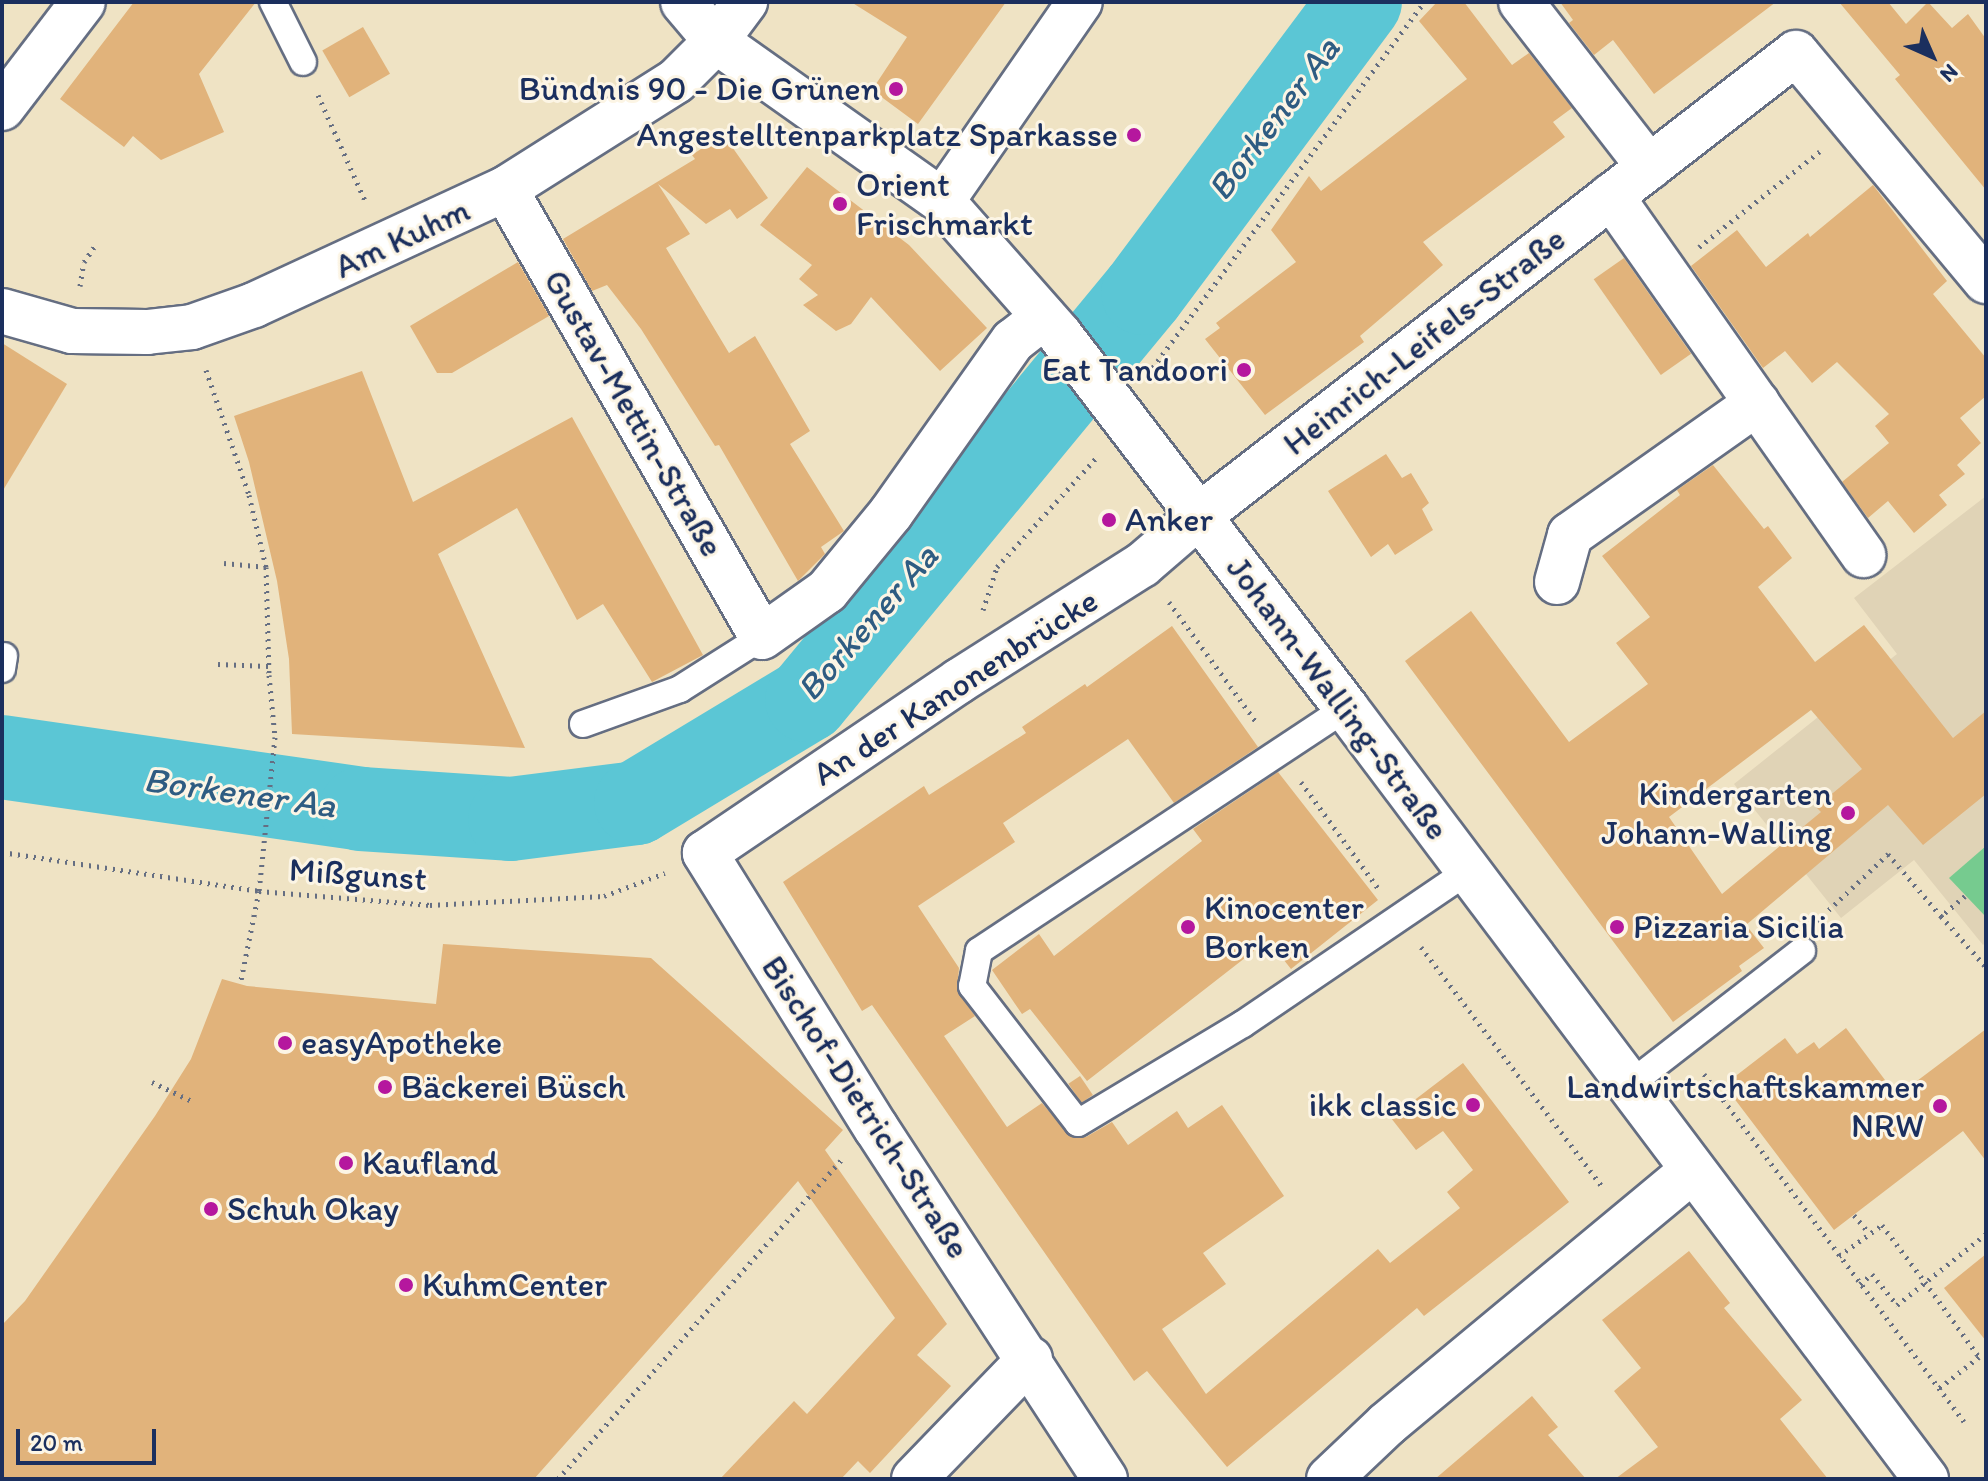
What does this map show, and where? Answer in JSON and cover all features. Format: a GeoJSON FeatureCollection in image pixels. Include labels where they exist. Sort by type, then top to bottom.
{"type":"FeatureCollection","features":[{"type":"Feature","properties":{"kind":"street"},"geometry":{"type":"LineString","coordinates":[[2,108],[83,2]]}},
{"type":"Feature","properties":{"kind":"street","name":"Johann-Walling-Straße"},"geometry":{"type":"LineString","coordinates":[[683,2],[716,41],[942,201],[1052,326],[1200,515],[1926,1479]]}},
{"type":"Feature","properties":{"kind":"street","name":"Am Kuhm"},"geometry":{"type":"LineString","coordinates":[[2,311],[72,331],[147,332],[192,327],[268,299],[505,189],[676,81],[716,41],[745,2]]}},
{"type":"Feature","properties":{"kind":"street"},"geometry":{"type":"LineString","coordinates":[[942,201],[1080,2]]}},
{"type":"Feature","properties":{"kind":"street"},"geometry":{"type":"LineString","coordinates":[[1521,2],[1649,167]]}},
{"type":"Feature","properties":{"kind":"street","name":"Heinrich-Leifels-Straße"},"geometry":{"type":"LineString","coordinates":[[1200,515],[1796,53],[1986,281]]}},
{"type":"Feature","properties":{"kind":"street","name":"Gustav-Mettin-Straße"},"geometry":{"type":"LineString","coordinates":[[505,189],[762,637]]}},
{"type":"Feature","properties":{"kind":"street"},"geometry":{"type":"LineString","coordinates":[[1611,196],[1863,555]]}},
{"type":"Feature","properties":{"kind":"street"},"geometry":{"type":"LineString","coordinates":[[762,637],[827,591],[891,513],[1013,341],[1052,326]]}},
{"type":"Feature","properties":{"kind":"street"},"geometry":{"type":"LineString","coordinates":[[1557,582],[1570,535],[1757,403]]}},
{"type":"Feature","properties":{"kind":"street","name":"An der Kanonenbrücke"},"geometry":{"type":"LineString","coordinates":[[705,853],[959,681],[1142,565],[1200,515]]}},
{"type":"Feature","properties":{"kind":"street","name":"Bischof-Dietrich-Straße"},"geometry":{"type":"LineString","coordinates":[[705,853],[876,1128],[1030,1359],[1105,1479]]}},
{"type":"Feature","properties":{"kind":"street"},"geometry":{"type":"LineString","coordinates":[[1329,1479],[1411,1403],[1692,1171]]}},
{"type":"Feature","properties":{"kind":"street"},"geometry":{"type":"LineString","coordinates":[[914,1479],[1030,1359]]}},
{"type":"Feature","properties":{"kind":"lane"},"geometry":{"type":"LineString","coordinates":[[273,2],[303,62]]}},
{"type":"Feature","properties":{"kind":"lane"},"geometry":{"type":"LineString","coordinates":[[583,724],[680,689],[762,637]]}},
{"type":"Feature","properties":{"kind":"lane"},"geometry":{"type":"LineString","coordinates":[[1346,708],[979,951],[972,986],[1078,1123],[1243,1024],[1468,871]]}},
{"type":"Feature","properties":{"kind":"lane"},"geometry":{"type":"LineString","coordinates":[[1629,1085],[1802,951]]}},
{"type":"Feature","properties":{"kind":"path"},"geometry":{"type":"LineString","coordinates":[[959,681],[997,567],[1087,471],[1116,407],[1139,385],[1424,2]]}},
{"type":"Feature","properties":{"kind":"path"},"geometry":{"type":"LineString","coordinates":[[303,62],[384,246]]}},
{"type":"Feature","properties":{"kind":"path"},"geometry":{"type":"LineString","coordinates":[[1666,273],[1855,123]]}},
{"type":"Feature","properties":{"kind":"path"},"geometry":{"type":"LineString","coordinates":[[192,327],[249,495],[266,567],[275,737],[259,891],[241,980]]}},
{"type":"Feature","properties":{"kind":"path"},"geometry":{"type":"LineString","coordinates":[[224,563],[266,567]]}},
{"type":"Feature","properties":{"kind":"path"},"geometry":{"type":"LineString","coordinates":[[218,664],[269,666]]}},
{"type":"Feature","properties":{"kind":"path","name":"Mißgunst"},"geometry":{"type":"LineString","coordinates":[[2,852],[259,891],[430,905],[604,896],[686,865],[705,853]]}},
{"type":"Feature","properties":{"kind":"path"},"geometry":{"type":"LineString","coordinates":[[1802,951],[1821,914],[1888,854],[1986,967]]}},
{"type":"Feature","properties":{"kind":"path"},"geometry":{"type":"LineString","coordinates":[[1941,916],[1965,896]]}},
{"type":"Feature","properties":{"kind":"path"},"geometry":{"type":"LineString","coordinates":[[1682,1044],[1964,1421]]}},
{"type":"Feature","properties":{"kind":"path"},"geometry":{"type":"LineString","coordinates":[[152,1082],[194,1102]]}},
{"type":"Feature","properties":{"kind":"path"},"geometry":{"type":"LineString","coordinates":[[558,1479],[853,1146],[876,1128]]}},
{"type":"Feature","properties":{"kind":"path"},"geometry":{"type":"LineString","coordinates":[[1854,1215],[1869,1233]]}},
{"type":"Feature","properties":{"kind":"path"},"geometry":{"type":"LineString","coordinates":[[1839,1256],[1882,1225],[1925,1282],[1979,1357],[1938,1389]]}},
{"type":"Feature","properties":{"kind":"path"},"geometry":{"type":"LineString","coordinates":[[1860,1284],[1872,1274],[1897,1305],[1986,1234]]}},
{"type":"Feature","properties":{"kind":"shaded area"},"geometry":{"type":"Polygon","coordinates":[[[1986,496],[1986,942],[1983,945],[1914,860],[1841,918],[1734,784],[1897,654],[1854,598],[1986,496]]]}},
{"type":"Feature","properties":{"kind":"green space"},"geometry":{"type":"Polygon","coordinates":[[[1986,846],[1986,917],[1949,878],[1986,846]]]}},
{"type":"Feature","properties":{"kind":"building"},"geometry":{"type":"Polygon","coordinates":[[[134,2],[256,2],[199,74],[224,132],[161,160],[133,136],[124,147],[60,99],[134,2]]]}},
{"type":"Feature","properties":{"kind":"building"},"geometry":{"type":"Polygon","coordinates":[[[851,2],[1006,2],[918,124],[872,90],[907,37],[851,2]]]}},
{"type":"Feature","properties":{"kind":"building"},"geometry":{"type":"Polygon","coordinates":[[[1437,2],[1464,2],[1512,65],[1529,53],[1572,108],[1553,122],[1565,137],[1423,242],[1443,265],[1360,336],[1364,342],[1265,415],[1205,339],[1220,328],[1216,323],[1296,262],[1271,230],[1309,176],[1321,191],[1467,79],[1419,21],[1437,2]]]}},
{"type":"Feature","properties":{"kind":"building"},"geometry":{"type":"Polygon","coordinates":[[[1560,2],[1776,2],[1654,94],[1613,40],[1594,55],[1569,23],[1573,20],[1560,2]]]}},
{"type":"Feature","properties":{"kind":"building"},"geometry":{"type":"Polygon","coordinates":[[[1839,2],[1888,2],[1906,24],[1928,2],[1952,28],[1968,14],[1986,39],[1986,190],[1895,79],[1900,75],[1839,2]]]}},
{"type":"Feature","properties":{"kind":"building"},"geometry":{"type":"Polygon","coordinates":[[[363,27],[390,74],[349,97],[322,50],[363,27]]]}},
{"type":"Feature","properties":{"kind":"building"},"geometry":{"type":"Polygon","coordinates":[[[723,134],[768,198],[737,219],[730,209],[706,224],[658,184],[690,234],[666,248],[729,353],[755,336],[810,431],[790,444],[844,531],[821,547],[825,554],[798,581],[719,445],[715,446],[641,329],[607,285],[592,291],[563,239],[695,159],[692,155],[723,134]]]}},
{"type":"Feature","properties":{"kind":"building"},"geometry":{"type":"Polygon","coordinates":[[[807,167],[909,245],[987,328],[940,371],[871,297],[851,324],[836,331],[803,305],[818,295],[799,279],[812,265],[760,225],[807,167]]]}},
{"type":"Feature","properties":{"kind":"building"},"geometry":{"type":"Polygon","coordinates":[[[1873,185],[1947,281],[1933,294],[1986,358],[1986,396],[1960,418],[1981,443],[1957,465],[1965,474],[1939,495],[1947,505],[1914,533],[1888,501],[1868,518],[1842,482],[1889,443],[1875,426],[1889,414],[1837,362],[1812,383],[1785,351],[1763,368],[1691,266],[1737,230],[1766,267],[1808,233],[1810,237],[1873,185]]]}},
{"type":"Feature","properties":{"kind":"building"},"geometry":{"type":"Polygon","coordinates":[[[1624,258],[1691,354],[1661,375],[1594,279],[1624,258]]]}},
{"type":"Feature","properties":{"kind":"building"},"geometry":{"type":"Polygon","coordinates":[[[518,262],[549,316],[452,373],[437,373],[410,326],[518,262]]]}},
{"type":"Feature","properties":{"kind":"building"},"geometry":{"type":"Polygon","coordinates":[[[2,343],[67,384],[2,492],[2,343]]]}},
{"type":"Feature","properties":{"kind":"building"},"geometry":{"type":"Polygon","coordinates":[[[362,371],[413,502],[572,417],[703,655],[652,682],[603,604],[577,620],[517,508],[438,554],[525,748],[292,734],[289,659],[277,581],[249,462],[234,416],[362,371]]]}},
{"type":"Feature","properties":{"kind":"building"},"geometry":{"type":"Polygon","coordinates":[[[1386,454],[1402,478],[1411,473],[1429,503],[1422,509],[1433,530],[1395,555],[1388,544],[1371,557],[1328,491],[1386,454]]]}},
{"type":"Feature","properties":{"kind":"building"},"geometry":{"type":"Polygon","coordinates":[[[1713,465],[1764,529],[1768,526],[1792,558],[1758,587],[1815,662],[1864,625],[1953,738],[1986,711],[1986,794],[1923,845],[1888,805],[1746,925],[1764,948],[1739,966],[1742,971],[1673,1022],[1405,661],[1471,611],[1569,742],[1648,684],[1616,643],[1650,617],[1602,556],[1680,495],[1677,490],[1713,465]],[[1811,710],[1669,817],[1722,894],[1821,812],[1816,807],[1862,769],[1811,710]]]}},
{"type":"Feature","properties":{"kind":"building"},"geometry":{"type":"Polygon","coordinates":[[[1172,626],[1258,747],[1174,803],[1128,739],[1003,823],[1015,842],[918,906],[959,968],[957,990],[975,1016],[944,1036],[1007,1127],[1042,1103],[1071,1137],[1086,1137],[1112,1122],[1128,1145],[1177,1111],[1188,1128],[1222,1105],[1284,1196],[1203,1253],[1226,1284],[1162,1329],[1206,1394],[1378,1249],[1390,1263],[1460,1208],[1447,1192],[1473,1170],[1443,1131],[1416,1150],[1391,1118],[1463,1063],[1569,1202],[1424,1316],[1417,1308],[1227,1467],[1147,1371],[1134,1381],[872,1005],[862,1011],[783,882],[924,786],[929,795],[1026,733],[1022,727],[1085,684],[1087,687],[1172,626]]]}},
{"type":"Feature","properties":{"kind":"building","name":"Kinocenter Borken"},"geometry":{"type":"Polygon","coordinates":[[[1278,772],[1378,900],[1291,969],[1268,940],[1087,1081],[1030,1009],[1022,1014],[992,970],[1039,934],[1054,956],[1202,841],[1193,829],[1278,772]]]}},
{"type":"Feature","properties":{"kind":"building","name":"KuhmCenter"},"geometry":{"type":"Polygon","coordinates":[[[443,944],[651,958],[843,1130],[825,1150],[947,1324],[917,1355],[951,1386],[870,1473],[858,1461],[841,1479],[720,1479],[794,1401],[807,1414],[895,1318],[798,1181],[534,1479],[2,1479],[2,1325],[25,1301],[155,1116],[191,1059],[222,979],[247,986],[436,1004],[443,944]]]}},
{"type":"Feature","properties":{"kind":"building"},"geometry":{"type":"Polygon","coordinates":[[[1846,1028],[1897,1096],[1986,1029],[1986,1161],[1963,1131],[1834,1230],[1724,1085],[1785,1038],[1797,1054],[1814,1042],[1819,1049],[1846,1028]]]}},
{"type":"Feature","properties":{"kind":"building"},"geometry":{"type":"Polygon","coordinates":[[[1080,1076],[1093,1095],[1081,1103],[1068,1084],[1080,1076]]]}},
{"type":"Feature","properties":{"kind":"building"},"geometry":{"type":"Polygon","coordinates":[[[1689,1251],[1730,1303],[1724,1308],[1802,1400],[1780,1419],[1828,1479],[1615,1479],[1658,1447],[1614,1391],[1641,1368],[1602,1320],[1689,1251]]]}},
{"type":"Feature","properties":{"kind":"building"},"geometry":{"type":"Polygon","coordinates":[[[1986,1254],[1986,1341],[1944,1288],[1986,1254]]]}},
{"type":"Feature","properties":{"kind":"building"},"geometry":{"type":"Polygon","coordinates":[[[1532,1396],[1558,1427],[1548,1435],[1586,1479],[1435,1479],[1532,1396]]]}},
{"type":"Feature","properties":{"kind":"waterway","name":"Borkener Aa"},"geometry":{"type":"LineString","coordinates":[[2,757],[361,809],[510,819],[636,803],[807,700],[1143,293],[1360,2]]}},
{"type":"Feature","properties":{"kind":"place","name":"Bündnis 90 - Die Grünen"},"geometry":{"type":"Point","coordinates":[896,89]}},
{"type":"Feature","properties":{"kind":"place","name":"Angestelltenparkplatz Sparkasse"},"geometry":{"type":"Point","coordinates":[1134,135]}},
{"type":"Feature","properties":{"kind":"place","name":"Orient Frischmarkt"},"geometry":{"type":"Point","coordinates":[840,204]}},
{"type":"Feature","properties":{"kind":"place","name":"Eat Tandoori"},"geometry":{"type":"Point","coordinates":[1244,370]}},
{"type":"Feature","properties":{"kind":"place","name":"Anker"},"geometry":{"type":"Point","coordinates":[1109,520]}},
{"type":"Feature","properties":{"kind":"place","name":"Kindergarten Johann-Walling"},"geometry":{"type":"Point","coordinates":[1848,813]}},
{"type":"Feature","properties":{"kind":"place","name":"Kinocenter Borken"},"geometry":{"type":"Point","coordinates":[1188,927]}},
{"type":"Feature","properties":{"kind":"place","name":"Pizzaria Sicilia"},"geometry":{"type":"Point","coordinates":[1617,927]}},
{"type":"Feature","properties":{"kind":"place","name":"easyApotheke"},"geometry":{"type":"Point","coordinates":[285,1043]}},
{"type":"Feature","properties":{"kind":"place","name":"Bäckerei Büsch"},"geometry":{"type":"Point","coordinates":[385,1087]}},
{"type":"Feature","properties":{"kind":"place","name":"ikk classic"},"geometry":{"type":"Point","coordinates":[1473,1105]}},
{"type":"Feature","properties":{"kind":"place","name":"Landwirtschaftskammer NRW"},"geometry":{"type":"Point","coordinates":[1940,1106]}},
{"type":"Feature","properties":{"kind":"place","name":"Kaufland"},"geometry":{"type":"Point","coordinates":[346,1163]}},
{"type":"Feature","properties":{"kind":"place","name":"Schuh Okay"},"geometry":{"type":"Point","coordinates":[211,1209]}},
{"type":"Feature","properties":{"kind":"place","name":"KuhmCenter"},"geometry":{"type":"Point","coordinates":[406,1285]}}]}
